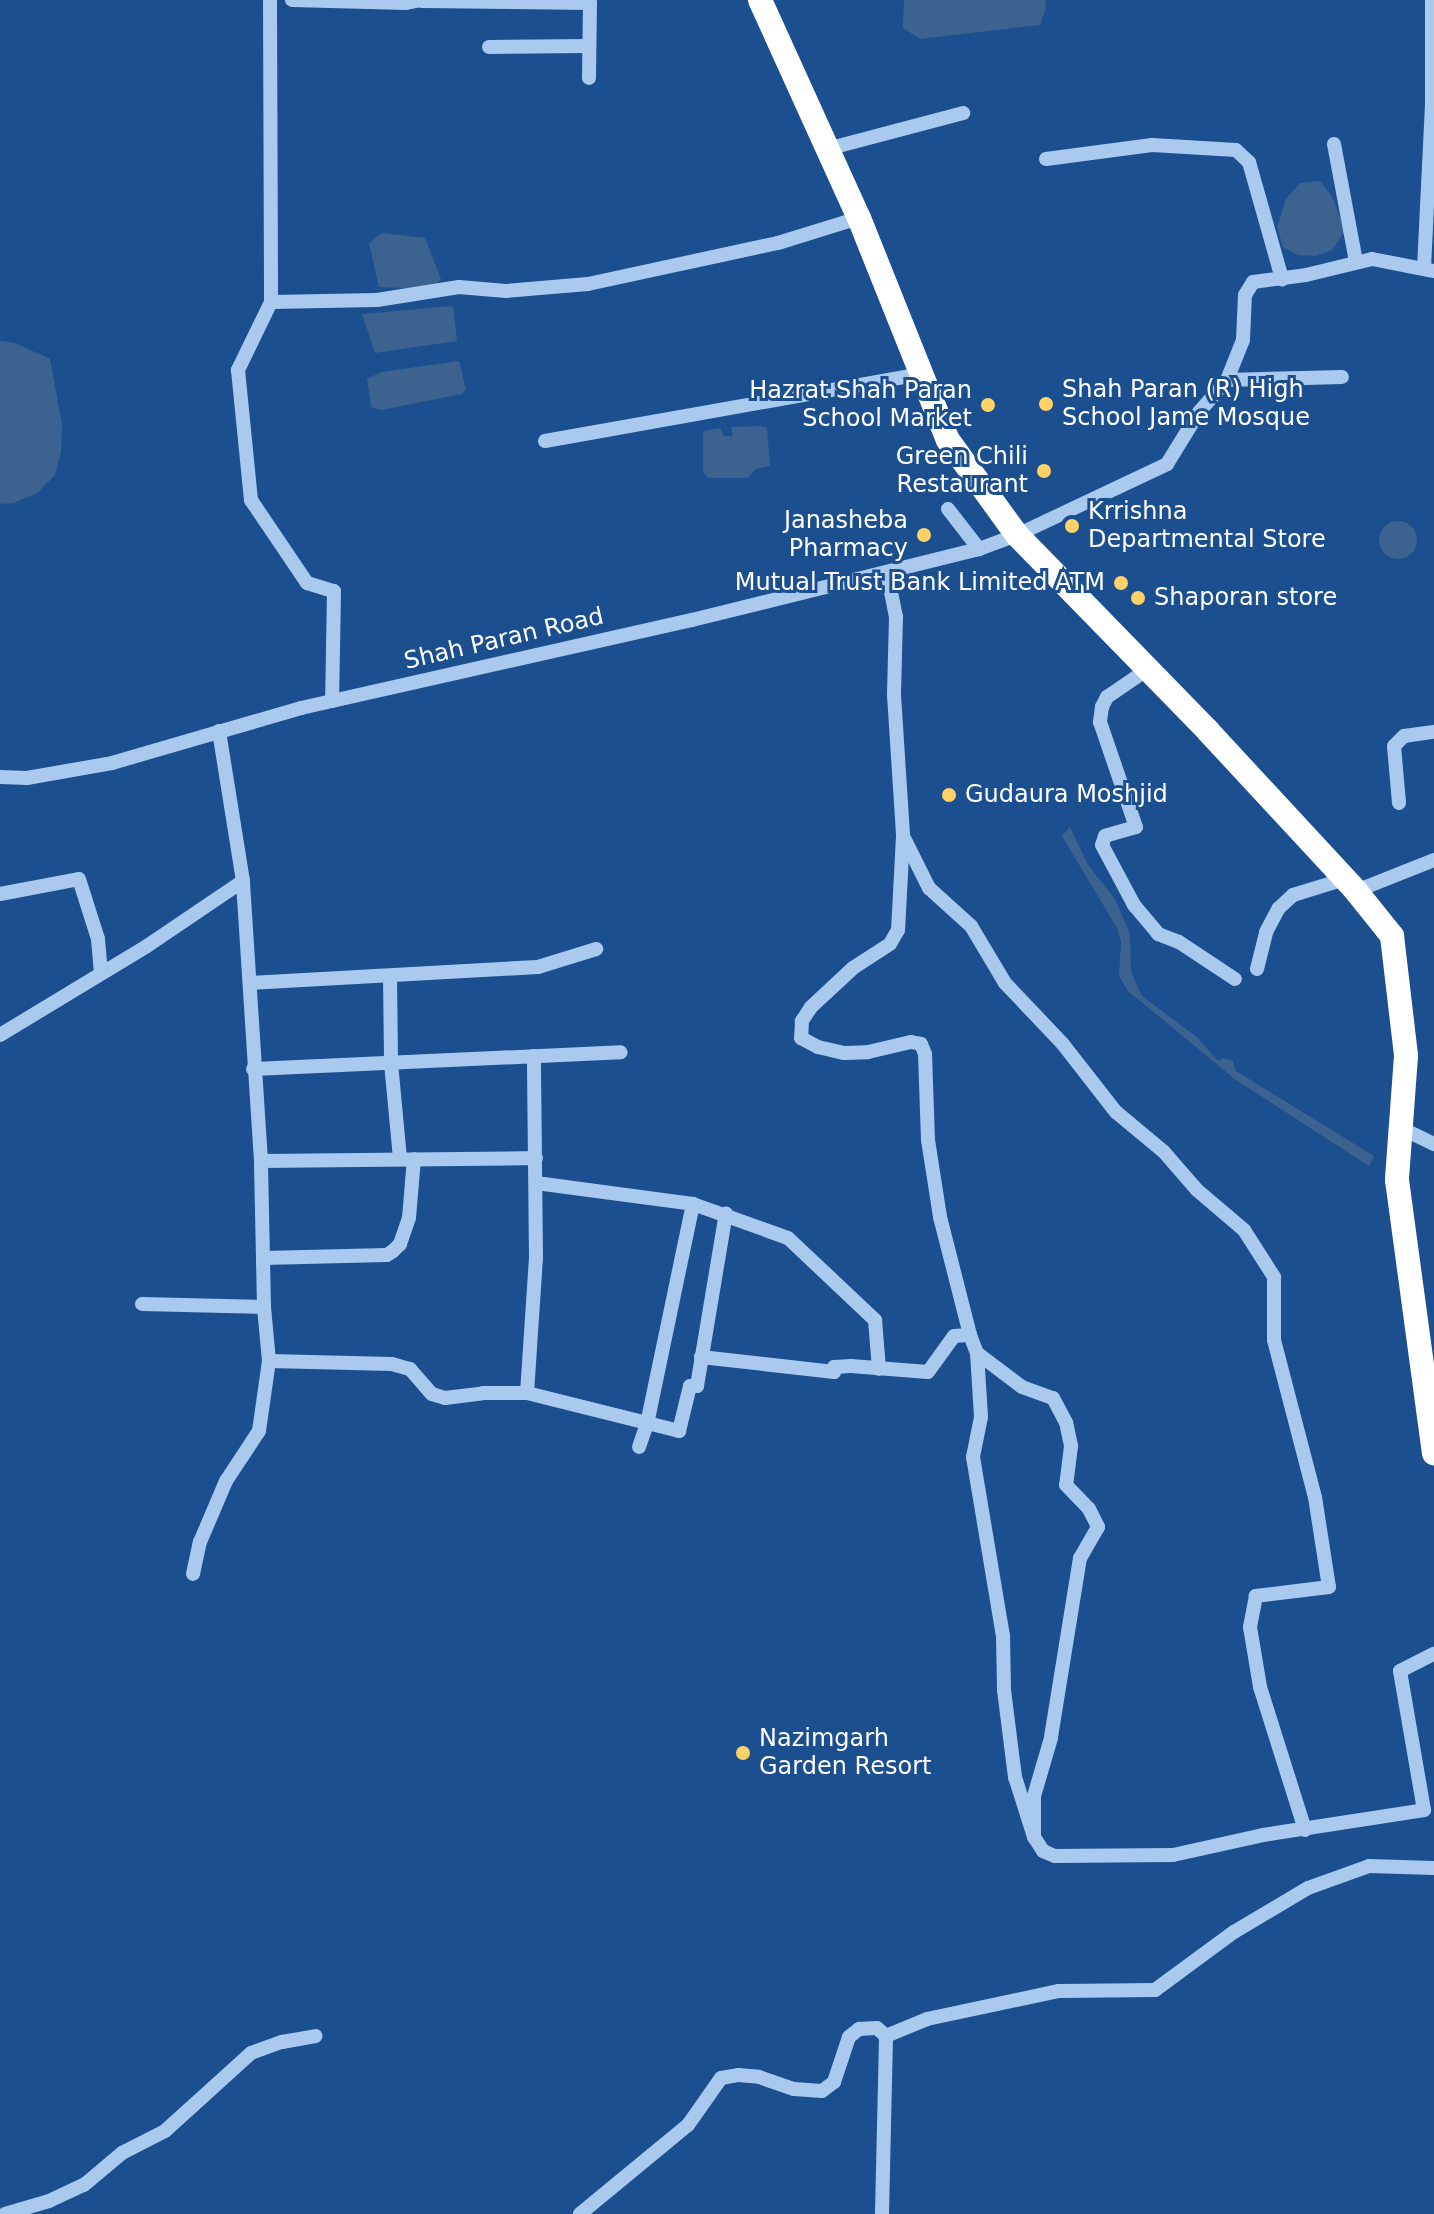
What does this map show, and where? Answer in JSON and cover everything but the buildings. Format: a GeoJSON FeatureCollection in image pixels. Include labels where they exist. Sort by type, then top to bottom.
{"type":"FeatureCollection","features":[{"type":"Feature","properties":{"kind":"highway"},"geometry":{"type":"LineString","coordinates":[[760,0],[859,218],[948,440],[1017,535],[1351,885],[1392,936],[1406,1056],[1397,1180],[1434,1454]]}},
{"type":"Feature","properties":{"kind":"street"},"geometry":{"type":"LineString","coordinates":[[270,0],[271,302],[238,370],[251,500],[307,583],[334,591],[332,701]]}},
{"type":"Feature","properties":{"kind":"street"},"geometry":{"type":"LineString","coordinates":[[292,0],[590,3],[589,78]]}},
{"type":"Feature","properties":{"kind":"street"},"geometry":{"type":"LineString","coordinates":[[1046,159],[1152,145],[1236,150],[1249,162],[1282,279],[1356,261],[1385,259],[1429,270],[1432,0]]}},
{"type":"Feature","properties":{"kind":"street"},"geometry":{"type":"LineString","coordinates":[[489,47],[589,46]]}},
{"type":"Feature","properties":{"kind":"street"},"geometry":{"type":"LineString","coordinates":[[827,149],[963,113]]}},
{"type":"Feature","properties":{"kind":"street"},"geometry":{"type":"LineString","coordinates":[[1334,144],[1356,261]]}},
{"type":"Feature","properties":{"kind":"street"},"geometry":{"type":"LineString","coordinates":[[271,302],[377,300],[459,287],[506,291],[588,284],[778,243],[859,218]]}},
{"type":"Feature","properties":{"kind":"street","name":"Shah Paran Road"},"geometry":{"type":"LineString","coordinates":[[0,777],[27,778],[112,763],[332,701],[887,572],[979,549],[1017,535],[1167,464],[1199,412],[1227,380],[1243,340],[1248,287],[1253,282],[1282,279]]}},
{"type":"Feature","properties":{"kind":"street"},"geometry":{"type":"LineString","coordinates":[[545,441],[922,374]]}},
{"type":"Feature","properties":{"kind":"street"},"geometry":{"type":"LineString","coordinates":[[1227,380],[1342,377]]}},
{"type":"Feature","properties":{"kind":"street"},"geometry":{"type":"LineString","coordinates":[[948,509],[979,549]]}},
{"type":"Feature","properties":{"kind":"street"},"geometry":{"type":"LineString","coordinates":[[887,572],[896,617],[894,695],[903,836],[898,930],[890,944],[853,968],[811,1007],[802,1021],[801,1038],[818,1047],[844,1053],[868,1052],[911,1042],[921,1044],[925,1054],[928,1140],[940,1217],[977,1353],[981,1417],[973,1457],[1003,1636],[1004,1690],[1015,1777],[1034,1837],[1043,1851],[1055,1856],[1173,1855],[1424,1810],[1400,1671],[1434,1654]]}},
{"type":"Feature","properties":{"kind":"street"},"geometry":{"type":"LineString","coordinates":[[1148,669],[1107,697],[1102,707],[1100,722],[1136,827],[1105,836],[1102,845],[1134,905],[1158,934],[1179,942],[1235,979]]}},
{"type":"Feature","properties":{"kind":"street"},"geometry":{"type":"LineString","coordinates":[[193,1574],[200,1542],[226,1481],[259,1431],[269,1361],[264,1307],[261,1161],[243,881],[219,731]]}},
{"type":"Feature","properties":{"kind":"street"},"geometry":{"type":"LineString","coordinates":[[1399,803],[1394,746],[1404,736],[1434,732]]}},
{"type":"Feature","properties":{"kind":"street"},"geometry":{"type":"LineString","coordinates":[[903,836],[929,888],[971,926],[1005,983],[1062,1043],[1116,1112],[1164,1152],[1197,1190],[1244,1230],[1274,1277],[1274,1340],[1315,1497],[1329,1587],[1256,1596],[1250,1627],[1260,1687],[1305,1830]]}},
{"type":"Feature","properties":{"kind":"street"},"geometry":{"type":"LineString","coordinates":[[1257,969],[1266,932],[1279,908],[1293,895],[1351,885],[1434,860]]}},
{"type":"Feature","properties":{"kind":"street"},"geometry":{"type":"LineString","coordinates":[[0,894],[79,879],[98,939],[101,973]]}},
{"type":"Feature","properties":{"kind":"street"},"geometry":{"type":"LineString","coordinates":[[0,1035],[243,881]]}},
{"type":"Feature","properties":{"kind":"street"},"geometry":{"type":"LineString","coordinates":[[251,983],[538,967],[596,949]]}},
{"type":"Feature","properties":{"kind":"street"},"geometry":{"type":"LineString","coordinates":[[263,1258],[387,1255],[400,1244],[409,1218],[407,1159],[391,1063],[390,977]]}},
{"type":"Feature","properties":{"kind":"street"},"geometry":{"type":"LineString","coordinates":[[253,1069],[621,1052]]}},
{"type":"Feature","properties":{"kind":"street"},"geometry":{"type":"LineString","coordinates":[[527,1393],[534,1336],[534,1056]]}},
{"type":"Feature","properties":{"kind":"street"},"geometry":{"type":"LineString","coordinates":[[1400,1136],[1434,1144]]}},
{"type":"Feature","properties":{"kind":"street"},"geometry":{"type":"LineString","coordinates":[[261,1161],[536,1158]]}},
{"type":"Feature","properties":{"kind":"street"},"geometry":{"type":"LineString","coordinates":[[536,1183],[693,1204],[726,1213],[756,1229],[788,1238],[875,1320],[879,1369]]}},
{"type":"Feature","properties":{"kind":"street"},"geometry":{"type":"LineString","coordinates":[[639,1447],[647,1424],[693,1204]]}},
{"type":"Feature","properties":{"kind":"street"},"geometry":{"type":"LineString","coordinates":[[269,1361],[392,1364],[410,1369],[432,1394],[445,1398],[483,1393],[527,1393],[647,1424],[682,1428],[690,1386],[697,1386],[726,1213]]}},
{"type":"Feature","properties":{"kind":"street"},"geometry":{"type":"LineString","coordinates":[[142,1304],[264,1307]]}},
{"type":"Feature","properties":{"kind":"street"},"geometry":{"type":"LineString","coordinates":[[701,1357],[834,1372],[834,1367],[928,1372],[954,1336],[970,1335]]}},
{"type":"Feature","properties":{"kind":"street"},"geometry":{"type":"LineString","coordinates":[[977,1353],[1022,1387],[1053,1398],[1066,1422],[1071,1446],[1066,1485],[1089,1509],[1098,1527],[1080,1558],[1051,1738],[1034,1796],[1034,1837]]}},
{"type":"Feature","properties":{"kind":"street"},"geometry":{"type":"LineString","coordinates":[[886,2036],[927,2019],[1059,1991],[1155,1990],[1234,1932],[1308,1888],[1369,1866],[1434,1868]]}},
{"type":"Feature","properties":{"kind":"street"},"geometry":{"type":"LineString","coordinates":[[580,2214],[688,2125],[721,2078],[748,2076],[794,2089],[822,2091],[834,2082],[849,2037],[859,2029],[877,2028],[886,2036],[882,2214]]}},
{"type":"Feature","properties":{"kind":"street"},"geometry":{"type":"LineString","coordinates":[[5,2214],[49,2201],[84,2185],[122,2153],[165,2131],[251,2053],[282,2042],[315,2036]]}},
{"type":"Feature","properties":{"kind":"water"},"geometry":{"type":"Polygon","coordinates":[[[904,0],[1045,0],[1046,8],[1040,25],[920,39],[903,28],[904,0]]]}},
{"type":"Feature","properties":{"kind":"water"},"geometry":{"type":"Polygon","coordinates":[[[1320,181],[1333,198],[1345,231],[1332,250],[1316,256],[1298,255],[1283,247],[1277,227],[1286,199],[1300,183],[1320,181]]]}},
{"type":"Feature","properties":{"kind":"water"},"geometry":{"type":"Polygon","coordinates":[[[382,233],[425,238],[441,279],[432,289],[379,287],[369,243],[382,233]]]}},
{"type":"Feature","properties":{"kind":"water"},"geometry":{"type":"Polygon","coordinates":[[[453,306],[457,341],[375,353],[362,314],[453,306]]]}},
{"type":"Feature","properties":{"kind":"water"},"geometry":{"type":"Polygon","coordinates":[[[0,341],[15,343],[50,359],[62,424],[61,452],[55,475],[37,493],[14,503],[0,504],[0,341]]]}},
{"type":"Feature","properties":{"kind":"water"},"geometry":{"type":"Polygon","coordinates":[[[459,361],[466,389],[462,394],[381,410],[371,407],[367,379],[381,372],[459,361]]]}},
{"type":"Feature","properties":{"kind":"water"},"geometry":{"type":"Polygon","coordinates":[[[731,427],[767,428],[770,466],[756,469],[747,478],[709,478],[703,472],[703,431],[720,428],[724,436],[733,436],[731,427]]]}},
{"type":"Feature","properties":{"kind":"water"},"geometry":{"type":"Polygon","coordinates":[[[1398,521],[1411,527],[1417,540],[1411,553],[1398,559],[1385,553],[1379,540],[1385,527],[1398,521]]]}},
{"type":"Feature","properties":{"kind":"water"},"geometry":{"type":"Polygon","coordinates":[[[1070,827],[1088,865],[1115,899],[1130,934],[1131,972],[1142,996],[1198,1038],[1218,1061],[1223,1058],[1233,1061],[1236,1071],[1374,1156],[1369,1166],[1236,1080],[1128,991],[1119,976],[1121,941],[1117,928],[1062,836],[1070,827]]]}},
{"type":"Feature","properties":{"kind":"place","name":"Shah Paran (R) High School Jame Mosque"},"geometry":{"type":"Point","coordinates":[1046,404]}},
{"type":"Feature","properties":{"kind":"place","name":"Hazrat Shah Paran School Market"},"geometry":{"type":"Point","coordinates":[988,405]}},
{"type":"Feature","properties":{"kind":"place","name":"Green Chili Restaurant"},"geometry":{"type":"Point","coordinates":[1044,471]}},
{"type":"Feature","properties":{"kind":"place","name":"Krrishna Departmental Store"},"geometry":{"type":"Point","coordinates":[1072,526]}},
{"type":"Feature","properties":{"kind":"place","name":"Janasheba Pharmacy"},"geometry":{"type":"Point","coordinates":[924,535]}},
{"type":"Feature","properties":{"kind":"place","name":"Mutual Trust Bank Limited ATM"},"geometry":{"type":"Point","coordinates":[1121,583]}},
{"type":"Feature","properties":{"kind":"place","name":"Shaporan store"},"geometry":{"type":"Point","coordinates":[1138,598]}},
{"type":"Feature","properties":{"kind":"place","name":"Gudaura Moshjid"},"geometry":{"type":"Point","coordinates":[949,795]}},
{"type":"Feature","properties":{"kind":"place","name":"Nazimgarh Garden Resort"},"geometry":{"type":"Point","coordinates":[743,1753]}}]}
